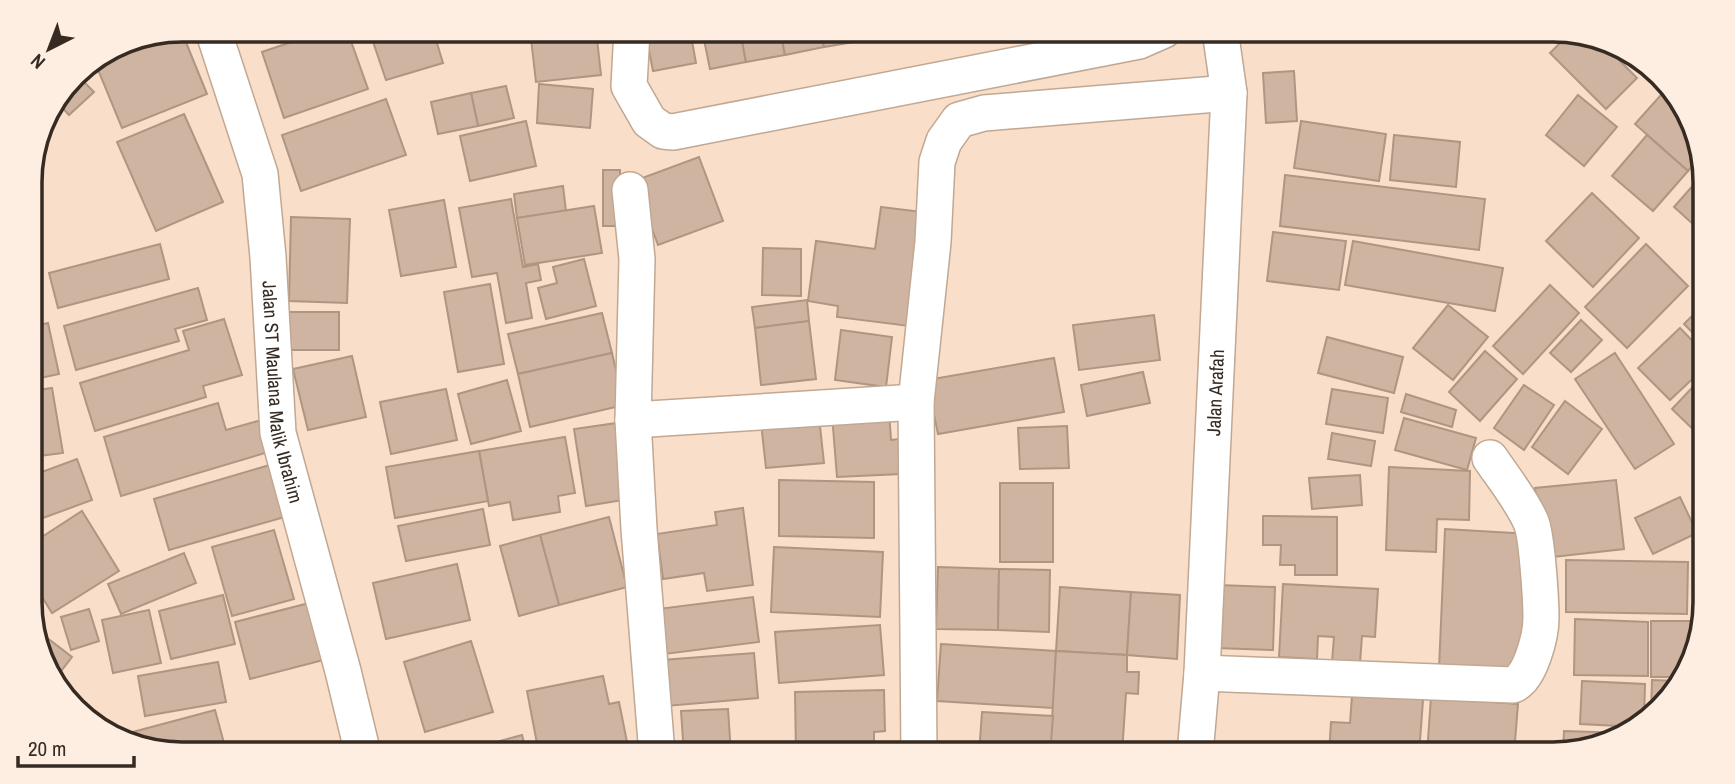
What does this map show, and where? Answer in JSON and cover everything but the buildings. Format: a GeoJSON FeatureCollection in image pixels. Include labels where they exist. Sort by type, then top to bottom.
{"type":"FeatureCollection","features":[{"type":"Feature","properties":{"kind":"street","name":"Jalan ST Maulana Malik Ibrahim"},"geometry":{"type":"LineString","coordinates":[[217,42],[260,174],[268,257],[278,433],[340,658],[360,742]]}},
{"type":"Feature","properties":{"kind":"street"},"geometry":{"type":"LineString","coordinates":[[631,42],[629,86],[649,121],[663,131],[673,132],[1134,42]]}},
{"type":"Feature","properties":{"kind":"street","name":"Jalan Arafah"},"geometry":{"type":"LineString","coordinates":[[1196,742],[1202,673],[1229,93],[1222,42]]}},
{"type":"Feature","properties":{"kind":"street"},"geometry":{"type":"LineString","coordinates":[[919,742],[916,402],[933,242],[937,162],[944,141],[960,120],[984,113],[1229,93]]}},
{"type":"Feature","properties":{"kind":"street"},"geometry":{"type":"LineString","coordinates":[[630,190],[637,259],[634,420],[639,529],[656,742]]}},
{"type":"Feature","properties":{"kind":"street"},"geometry":{"type":"LineString","coordinates":[[634,420],[916,402]]}},
{"type":"Feature","properties":{"kind":"street"},"geometry":{"type":"LineString","coordinates":[[1202,673],[1513,685],[1520,683],[1530,665],[1541,621],[1532,523],[1490,458]]}}]}
